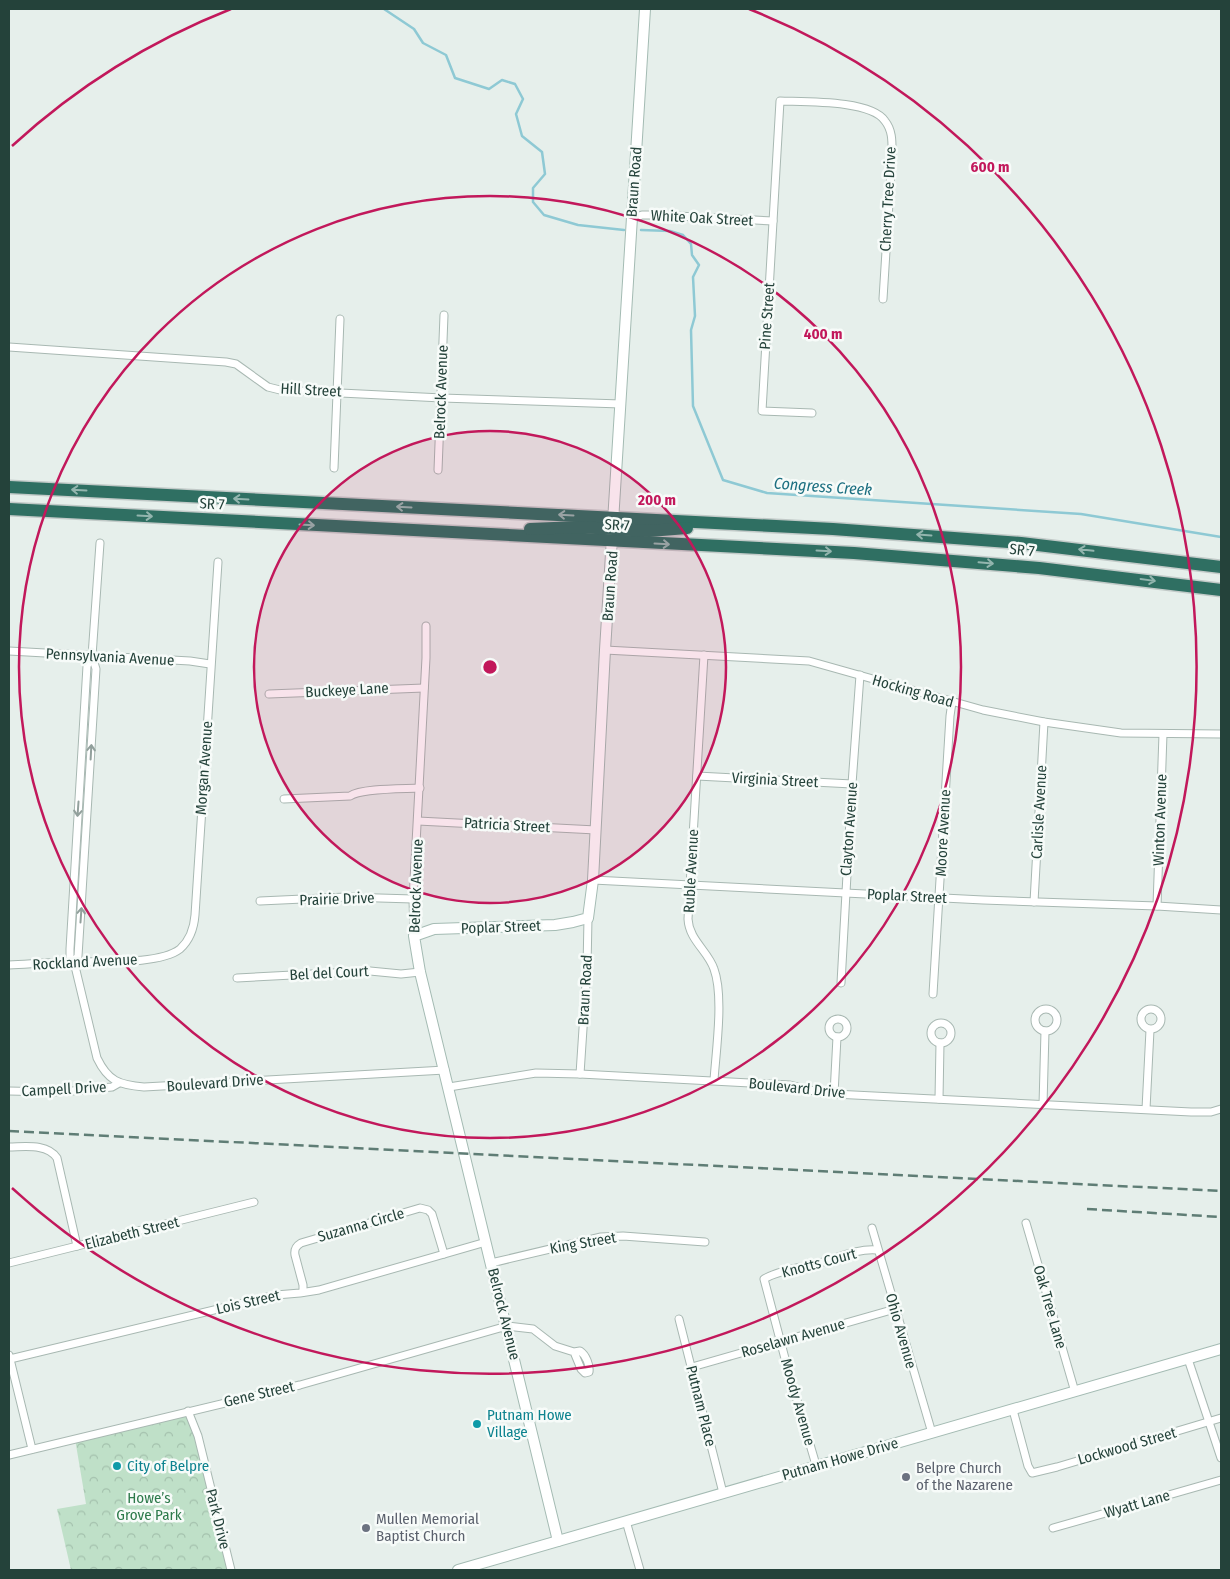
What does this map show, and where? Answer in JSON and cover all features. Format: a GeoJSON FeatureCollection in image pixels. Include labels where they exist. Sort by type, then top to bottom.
{"type":"FeatureCollection","features":[{"type":"Feature","properties":{"kind":"highway","name":"SR 7"},"geometry":{"type":"LineString","coordinates":[[9,487],[614,529],[854,553],[972,561],[1221,590]]}},
{"type":"Feature","properties":{"kind":"highway","name":"SR 7"},"geometry":{"type":"LineString","coordinates":[[9,509],[473,534],[753,525],[1002,541],[1108,552],[1221,567]]}},
{"type":"Feature","properties":{"kind":"street","name":"Braun Road"},"geometry":{"type":"LineString","coordinates":[[580,1074],[587,968],[588,918],[593,880],[605,650],[645,9]]}},
{"type":"Feature","properties":{"kind":"street","name":"Cherry Tree Drive"},"geometry":{"type":"LineString","coordinates":[[773,221],[780,101],[848,105],[864,108],[879,115],[888,125],[892,140],[883,299]]}},
{"type":"Feature","properties":{"kind":"street","name":"White Oak Street"},"geometry":{"type":"LineString","coordinates":[[632,219],[642,216],[658,216],[773,221]]}},
{"type":"Feature","properties":{"kind":"street","name":"Pine Street"},"geometry":{"type":"LineString","coordinates":[[773,221],[762,411],[812,413]]}},
{"type":"Feature","properties":{"kind":"street","name":"Belrock Avenue"},"geometry":{"type":"LineString","coordinates":[[438,470],[444,315]]}},
{"type":"Feature","properties":{"kind":"street"},"geometry":{"type":"LineString","coordinates":[[334,468],[340,319]]}},
{"type":"Feature","properties":{"kind":"street","name":"Hill Street"},"geometry":{"type":"LineString","coordinates":[[9,347],[226,362],[236,364],[268,387],[280,390],[621,404]]}},
{"type":"Feature","properties":{"kind":"street"},"geometry":{"type":"LineString","coordinates":[[100,543],[92,656],[96,669],[88,801],[78,956],[74,962],[97,1058],[106,1074],[119,1083]]}},
{"type":"Feature","properties":{"kind":"street","name":"Morgan Avenue"},"geometry":{"type":"LineString","coordinates":[[161,957],[179,950],[192,933],[194,923],[218,562]]}},
{"type":"Feature","properties":{"kind":"street","name":"Belrock Avenue"},"geometry":{"type":"LineString","coordinates":[[426,626],[420,788],[413,899],[414,936],[420,972],[558,1541]]}},
{"type":"Feature","properties":{"kind":"street","name":"Pennsylvania Avenue"},"geometry":{"type":"LineString","coordinates":[[9,650],[190,661],[210,664]]}},
{"type":"Feature","properties":{"kind":"street","name":"Hocking Road"},"geometry":{"type":"LineString","coordinates":[[605,650],[809,661],[997,714],[1114,733],[1221,734]]}},
{"type":"Feature","properties":{"kind":"street","name":"Ruble Avenue"},"geometry":{"type":"LineString","coordinates":[[704,654],[688,923],[695,939],[714,968],[718,985],[718,1027],[714,1080]]}},
{"type":"Feature","properties":{"kind":"street","name":"Clayton Avenue"},"geometry":{"type":"LineString","coordinates":[[841,984],[845,893],[860,675]]}},
{"type":"Feature","properties":{"kind":"street","name":"Buckeye Lane"},"geometry":{"type":"LineString","coordinates":[[269,694],[424,688]]}},
{"type":"Feature","properties":{"kind":"street","name":"Moore Avenue"},"geometry":{"type":"LineString","coordinates":[[933,994],[952,702]]}},
{"type":"Feature","properties":{"kind":"street","name":"Carlisle Avenue"},"geometry":{"type":"LineString","coordinates":[[1034,902],[1044,722]]}},
{"type":"Feature","properties":{"kind":"street","name":"Winton Avenue"},"geometry":{"type":"LineString","coordinates":[[1157,906],[1163,734]]}},
{"type":"Feature","properties":{"kind":"street","name":"Virginia Street"},"geometry":{"type":"LineString","coordinates":[[697,776],[852,784]]}},
{"type":"Feature","properties":{"kind":"street"},"geometry":{"type":"LineString","coordinates":[[284,799],[350,796],[355,793],[420,788]]}},
{"type":"Feature","properties":{"kind":"street","name":"Patricia Street"},"geometry":{"type":"LineString","coordinates":[[418,821],[596,830]]}},
{"type":"Feature","properties":{"kind":"street","name":"Poplar Street"},"geometry":{"type":"LineString","coordinates":[[593,880],[1221,910]]}},
{"type":"Feature","properties":{"kind":"street","name":"Prairie Drive"},"geometry":{"type":"LineString","coordinates":[[260,901],[346,897],[413,899]]}},
{"type":"Feature","properties":{"kind":"street","name":"Poplar Street"},"geometry":{"type":"LineString","coordinates":[[414,936],[434,929],[555,925],[588,918]]}},
{"type":"Feature","properties":{"kind":"street","name":"Rockland Avenue"},"geometry":{"type":"LineString","coordinates":[[9,965],[133,960],[161,957]]}},
{"type":"Feature","properties":{"kind":"street","name":"Bel del Court"},"geometry":{"type":"LineString","coordinates":[[236,978],[370,970],[401,974],[420,972]]}},
{"type":"Feature","properties":{"kind":"street"},"geometry":{"type":"LineString","coordinates":[[1146,1109],[1150,1030]]}},
{"type":"Feature","properties":{"kind":"street"},"geometry":{"type":"LineString","coordinates":[[1043,1105],[1045,1031]]}},
{"type":"Feature","properties":{"kind":"street"},"geometry":{"type":"LineString","coordinates":[[834,1094],[837,1037]]}},
{"type":"Feature","properties":{"kind":"street"},"geometry":{"type":"LineString","coordinates":[[939,1099],[940,1043]]}},
{"type":"Feature","properties":{"kind":"street","name":"Boulevard Drive"},"geometry":{"type":"LineString","coordinates":[[119,1083],[144,1087],[444,1070]]}},
{"type":"Feature","properties":{"kind":"street","name":"Boulevard Drive"},"geometry":{"type":"LineString","coordinates":[[449,1087],[536,1074],[580,1074],[791,1085],[834,1094],[1211,1112],[1221,1109]]}},
{"type":"Feature","properties":{"kind":"street","name":"Campell Drive"},"geometry":{"type":"LineString","coordinates":[[9,1091],[72,1091],[112,1087],[119,1083]]}},
{"type":"Feature","properties":{"kind":"street"},"geometry":{"type":"LineString","coordinates":[[9,1147],[46,1148],[57,1158],[77,1246]]}},
{"type":"Feature","properties":{"kind":"street","name":"Elizabeth Street"},"geometry":{"type":"LineString","coordinates":[[9,1263],[254,1202]]}},
{"type":"Feature","properties":{"kind":"street","name":"Suzanna Circle"},"geometry":{"type":"LineString","coordinates":[[304,1292],[295,1255],[297,1245],[412,1210],[424,1208],[432,1214],[444,1254]]}},
{"type":"Feature","properties":{"kind":"street","name":"Oak Tree Lane"},"geometry":{"type":"LineString","coordinates":[[1026,1223],[1075,1392]]}},
{"type":"Feature","properties":{"kind":"street","name":"Ohio Avenue"},"geometry":{"type":"LineString","coordinates":[[872,1228],[932,1433]]}},
{"type":"Feature","properties":{"kind":"street","name":"King Street"},"geometry":{"type":"LineString","coordinates":[[492,1263],[601,1237],[623,1236],[705,1242]]}},
{"type":"Feature","properties":{"kind":"street","name":"Lois Street"},"geometry":{"type":"LineString","coordinates":[[9,1357],[276,1294],[319,1290],[486,1242]]}},
{"type":"Feature","properties":{"kind":"street","name":"Knotts Court"},"geometry":{"type":"LineString","coordinates":[[764,1281],[766,1278],[792,1270],[872,1249],[877,1250]]}},
{"type":"Feature","properties":{"kind":"street","name":"Moody Avenue"},"geometry":{"type":"LineString","coordinates":[[764,1281],[816,1466]]}},
{"type":"Feature","properties":{"kind":"street","name":"Roselawn Avenue"},"geometry":{"type":"LineString","coordinates":[[692,1367],[895,1309]]}},
{"type":"Feature","properties":{"kind":"street","name":"Putnam Place"},"geometry":{"type":"LineString","coordinates":[[679,1319],[723,1493]]}},
{"type":"Feature","properties":{"kind":"street"},"geometry":{"type":"LineString","coordinates":[[507,1326],[533,1329],[555,1346],[574,1352]]}},
{"type":"Feature","properties":{"kind":"street","name":"Gene Street"},"geometry":{"type":"LineString","coordinates":[[9,1455],[306,1383],[507,1326]]}},
{"type":"Feature","properties":{"kind":"street","name":"Putnam Howe Drive"},"geometry":{"type":"LineString","coordinates":[[458,1570],[1221,1349]]}},
{"type":"Feature","properties":{"kind":"street"},"geometry":{"type":"LineString","coordinates":[[9,1357],[32,1449]]}},
{"type":"Feature","properties":{"kind":"street"},"geometry":{"type":"LineString","coordinates":[[1188,1359],[1221,1458]]}},
{"type":"Feature","properties":{"kind":"street","name":"Lockwood Street"},"geometry":{"type":"LineString","coordinates":[[1012,1410],[1028,1466],[1032,1472],[1058,1467],[1221,1418]]}},
{"type":"Feature","properties":{"kind":"street","name":"Park Drive"},"geometry":{"type":"LineString","coordinates":[[188,1411],[198,1436],[231,1570]]}},
{"type":"Feature","properties":{"kind":"street","name":"Wyatt Lane"},"geometry":{"type":"LineString","coordinates":[[1053,1528],[1221,1480]]}},
{"type":"Feature","properties":{"kind":"street"},"geometry":{"type":"LineString","coordinates":[[626,1521],[640,1570]]}},
{"type":"Feature","properties":{"kind":"green space","name":"Howe’s Grove Park"},"geometry":{"type":"Polygon","coordinates":[[[188,1411],[231,1570],[71,1570],[57,1509],[86,1504],[75,1439],[188,1411]]]}},
{"type":"Feature","properties":{"kind":"waterway","name":"Congress Creek"},"geometry":{"type":"LineString","coordinates":[[384,9],[414,29],[423,43],[446,55],[455,78],[489,89],[502,80],[515,84],[523,99],[516,114],[522,136],[542,152],[545,174],[533,188],[533,202],[544,215],[578,225],[624,230]]}},
{"type":"Feature","properties":{"kind":"waterway","name":"Congress Creek"},"geometry":{"type":"LineString","coordinates":[[641,230],[670,231],[683,235],[691,244],[692,255],[699,265],[693,277],[695,316],[691,330],[693,406],[723,480],[767,493],[1081,514],[1221,537]]}},
{"type":"Feature","properties":{"kind":"railway"},"geometry":{"type":"LineString","coordinates":[[9,1131],[1221,1191]]}},
{"type":"Feature","properties":{"kind":"railway"},"geometry":{"type":"LineString","coordinates":[[1087,1209],[1221,1217]]}},
{"type":"Feature","properties":{"kind":"place","name":"Putnam Howe Village"},"geometry":{"type":"Point","coordinates":[477,1424]}},
{"type":"Feature","properties":{"kind":"place","name":"City of Belpre"},"geometry":{"type":"Point","coordinates":[117,1466]}},
{"type":"Feature","properties":{"kind":"place","name":"Belpre Church of the Nazarene"},"geometry":{"type":"Point","coordinates":[906,1477]}},
{"type":"Feature","properties":{"kind":"place","name":"Mullen Memorial Baptist Church"},"geometry":{"type":"Point","coordinates":[366,1528]}}]}
